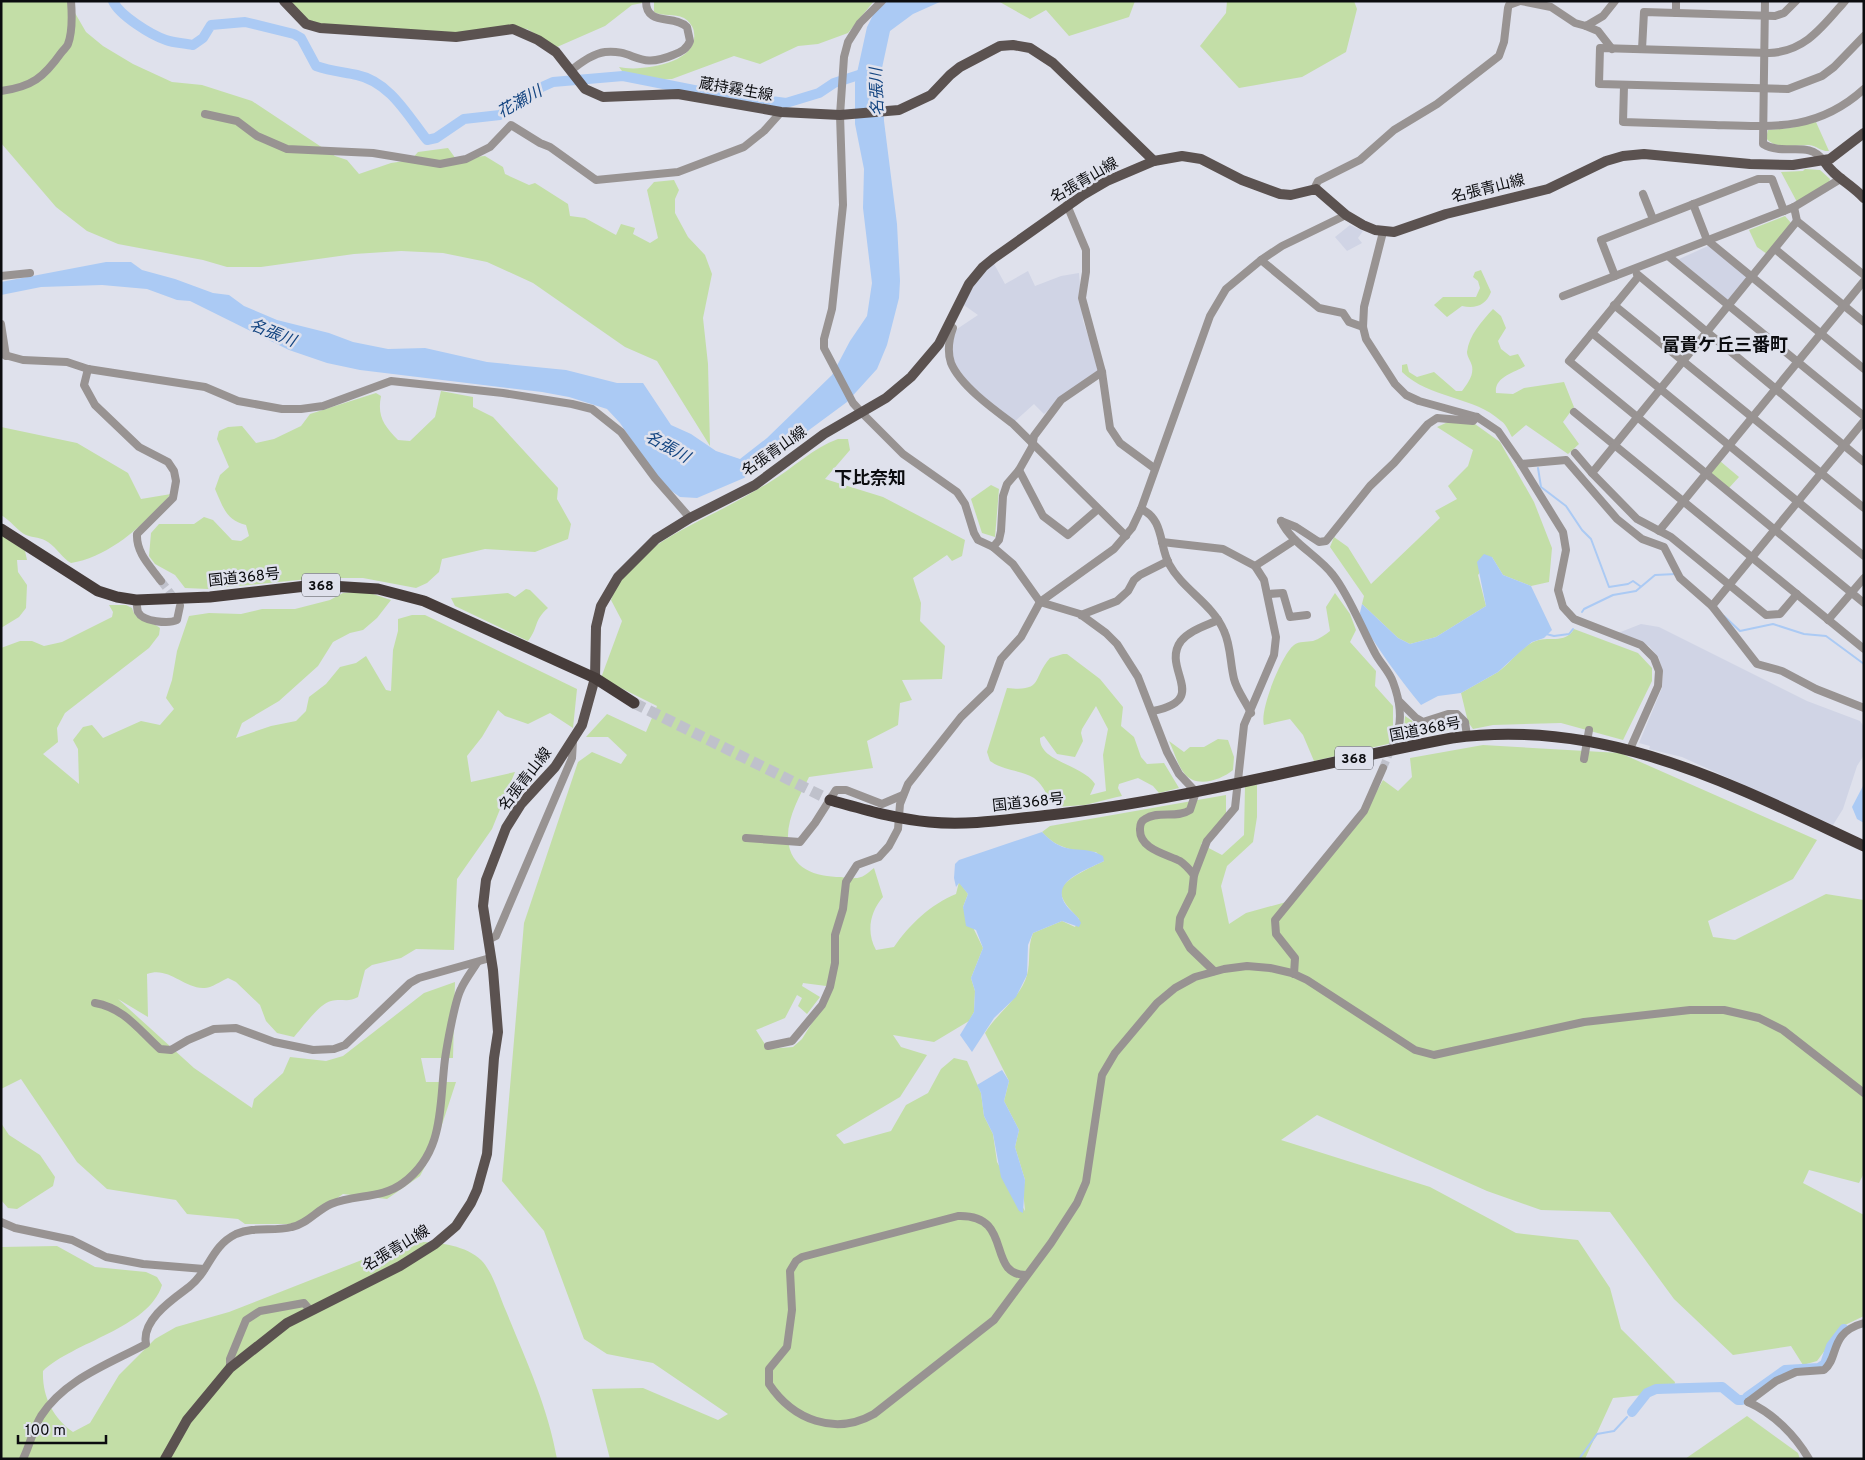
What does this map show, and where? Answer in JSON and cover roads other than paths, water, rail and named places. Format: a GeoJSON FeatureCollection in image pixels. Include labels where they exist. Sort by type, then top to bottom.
{"type":"FeatureCollection","features":[{"type":"Feature","properties":{"kind":"highway","name":"国道368号"},"geometry":{"type":"LineString","coordinates":[[1,529],[98,591],[136,600],[210,597],[315,585],[378,589],[424,601],[595,678],[634,704]]}},
{"type":"Feature","properties":{"kind":"highway","name":"国道368号"},"geometry":{"type":"LineString","coordinates":[[833,795],[898,818],[937,823],[980,822],[1072,812],[1196,792],[1467,736],[1515,734],[1553,736],[1630,749],[1678,764],[1864,846]]}},
{"type":"Feature","properties":{"kind":"main road","name":"蔵持霧生線"},"geometry":{"type":"LineString","coordinates":[[284,1],[306,24],[320,28],[456,37],[506,29],[519,31],[538,40],[556,52],[585,89],[608,98],[661,93],[678,94],[780,112],[844,114],[888,112],[911,106],[931,95],[950,75],[992,49],[1007,45],[1022,46],[1039,52],[1053,63],[1154,161]]}},
{"type":"Feature","properties":{"kind":"main road","name":"名張青山線"},"geometry":{"type":"LineString","coordinates":[[165,1459],[187,1420],[230,1368],[287,1323],[400,1266],[435,1244],[456,1226],[471,1203],[477,1190],[487,1154],[499,1017],[482,906],[483,893],[494,855],[521,804],[555,767],[582,724],[595,678],[596,627],[607,594],[618,577],[643,550],[690,518],[755,485],[824,434],[886,398],[910,377],[939,344],[969,284],[983,266],[1067,206],[1107,181],[1154,161],[1182,156],[1201,159],[1242,180],[1280,194],[1291,195],[1314,189],[1325,196],[1346,215],[1368,228],[1383,232],[1400,231],[1446,214],[1548,189],[1606,161],[1623,156],[1644,154],[1750,164],[1793,165],[1824,161],[1864,133]]}},
{"type":"Feature","properties":{"kind":"main road"},"geometry":{"type":"LineString","coordinates":[[1824,161],[1829,170],[1842,178],[1864,198]]}},
{"type":"Feature","properties":{"kind":"street"},"geometry":{"type":"LineString","coordinates":[[1,91],[23,87],[40,78],[53,67],[68,45],[72,22],[71,1]]}},
{"type":"Feature","properties":{"kind":"street"},"geometry":{"type":"LineString","coordinates":[[571,70],[604,52],[620,52],[642,61],[654,62],[684,50],[690,41],[687,27],[678,20],[658,19],[651,16],[647,10],[646,1]]}},
{"type":"Feature","properties":{"kind":"street"},"geometry":{"type":"LineString","coordinates":[[882,1],[860,23],[848,42],[842,70],[840,87],[844,114],[843,205],[832,309],[824,339],[824,348],[829,362],[853,403],[862,413],[903,454],[957,492],[965,504],[978,540],[993,547],[1013,564],[1040,602],[1081,615],[1106,633],[1117,644],[1138,677],[1153,711],[1167,752],[1179,774],[1196,792],[1192,807],[1188,812],[1153,816],[1145,819],[1140,826],[1140,835],[1144,843],[1185,864],[1194,875]]}},
{"type":"Feature","properties":{"kind":"street"},"geometry":{"type":"LineString","coordinates":[[1314,189],[1318,181],[1360,160],[1394,130],[1438,104],[1499,56],[1504,42],[1509,5],[1520,1],[1551,7],[1575,23],[1598,31],[1612,49]]}},
{"type":"Feature","properties":{"kind":"street"},"geometry":{"type":"LineString","coordinates":[[1586,26],[1603,16],[1615,1]]}},
{"type":"Feature","properties":{"kind":"street"},"geometry":{"type":"LineString","coordinates":[[1676,1],[1676,13]]}},
{"type":"Feature","properties":{"kind":"street"},"geometry":{"type":"LineString","coordinates":[[1765,1],[1762,140],[1766,146],[1796,151],[1810,149],[1818,153],[1824,161]]}},
{"type":"Feature","properties":{"kind":"street"},"geometry":{"type":"LineString","coordinates":[[1642,49],[1644,12],[1765,17],[1779,15],[1796,1]]}},
{"type":"Feature","properties":{"kind":"street"},"geometry":{"type":"LineString","coordinates":[[1846,1],[1808,41],[1787,51],[1764,53],[1600,48],[1599,84],[1763,89],[1794,87],[1822,76],[1834,67],[1864,36]]}},
{"type":"Feature","properties":{"kind":"street"},"geometry":{"type":"LineString","coordinates":[[1624,86],[1623,122],[1762,126],[1789,126],[1819,118],[1840,108],[1864,89]]}},
{"type":"Feature","properties":{"kind":"street"},"geometry":{"type":"LineString","coordinates":[[205,114],[237,121],[256,136],[287,149],[373,154],[440,164],[466,159],[490,147],[511,125],[540,144],[550,147],[596,180],[678,172],[744,147],[764,131],[780,112]]}},
{"type":"Feature","properties":{"kind":"street"},"geometry":{"type":"LineString","coordinates":[[1563,296],[1615,276],[1636,272],[1668,256],[1794,207],[1842,178]]}},
{"type":"Feature","properties":{"kind":"street"},"geometry":{"type":"LineString","coordinates":[[1615,276],[1601,240],[1653,219],[1758,180],[1772,179],[1784,210]]}},
{"type":"Feature","properties":{"kind":"street"},"geometry":{"type":"LineString","coordinates":[[1643,194],[1653,219]]}},
{"type":"Feature","properties":{"kind":"street"},"geometry":{"type":"LineString","coordinates":[[1693,204],[1707,240],[1864,369]]}},
{"type":"Feature","properties":{"kind":"street"},"geometry":{"type":"LineString","coordinates":[[1067,206],[1086,250],[1086,272],[1082,298],[1102,372],[1110,428],[1113,435],[1154,468]]}},
{"type":"Feature","properties":{"kind":"street"},"geometry":{"type":"LineString","coordinates":[[1794,207],[1797,221],[1864,276]]}},
{"type":"Feature","properties":{"kind":"street"},"geometry":{"type":"LineString","coordinates":[[768,1046],[792,1041],[822,1005],[830,987],[835,963],[835,936],[843,909],[846,882],[857,864],[879,857],[889,846],[898,829],[898,818],[903,795],[908,784],[946,735],[990,689],[1001,659],[1021,637],[1040,602],[1094,565],[1126,536],[1141,509],[1154,468],[1210,316],[1226,289],[1282,246],[1346,215]]}},
{"type":"Feature","properties":{"kind":"street"},"geometry":{"type":"LineString","coordinates":[[1592,473],[1797,221]]}},
{"type":"Feature","properties":{"kind":"street"},"geometry":{"type":"LineString","coordinates":[[1383,232],[1364,307],[1363,327],[1370,346],[1395,384],[1406,395],[1419,401],[1477,417],[1498,430],[1563,532],[1566,550],[1558,590],[1563,607],[1570,615],[1581,622],[1641,645],[1652,654],[1656,662],[1659,676],[1658,686],[1630,749]]}},
{"type":"Feature","properties":{"kind":"street"},"geometry":{"type":"LineString","coordinates":[[1775,249],[1864,322]]}},
{"type":"Feature","properties":{"kind":"street"},"geometry":{"type":"LineString","coordinates":[[1668,256],[1864,416]]}},
{"type":"Feature","properties":{"kind":"street"},"geometry":{"type":"LineString","coordinates":[[1262,260],[1319,308],[1343,313],[1349,322],[1363,327]]}},
{"type":"Feature","properties":{"kind":"street"},"geometry":{"type":"LineString","coordinates":[[1636,272],[1592,333],[1568,361],[1864,603]]}},
{"type":"Feature","properties":{"kind":"street"},"geometry":{"type":"LineString","coordinates":[[1636,272],[1706,333],[1864,462]]}},
{"type":"Feature","properties":{"kind":"street"},"geometry":{"type":"LineString","coordinates":[[1,276],[30,273]]}},
{"type":"Feature","properties":{"kind":"street"},"geometry":{"type":"LineString","coordinates":[[1659,531],[1864,281]]}},
{"type":"Feature","properties":{"kind":"street"},"geometry":{"type":"LineString","coordinates":[[1614,304],[1864,508]]}},
{"type":"Feature","properties":{"kind":"street"},"geometry":{"type":"LineString","coordinates":[[1,324],[4,355],[23,360],[67,362],[88,369],[205,387],[238,401],[282,409],[323,406],[390,380],[503,393],[592,409],[621,432],[655,478],[690,518]]}},
{"type":"Feature","properties":{"kind":"street"},"geometry":{"type":"LineString","coordinates":[[949,325],[952,328],[949,348],[954,369],[968,385],[1032,443],[1097,510],[1126,536]]}},
{"type":"Feature","properties":{"kind":"street"},"geometry":{"type":"LineString","coordinates":[[1592,333],[1864,556]]}},
{"type":"Feature","properties":{"kind":"street"},"geometry":{"type":"LineString","coordinates":[[88,369],[84,385],[95,405],[139,447],[168,462],[174,471],[176,481],[173,498],[137,534],[136,543],[140,552],[161,581]]}},
{"type":"Feature","properties":{"kind":"street"},"geometry":{"type":"LineString","coordinates":[[993,547],[999,540],[1001,531],[1002,496],[1007,484],[1019,470],[1034,436],[1061,400],[1102,372]]}},
{"type":"Feature","properties":{"kind":"street"},"geometry":{"type":"LineString","coordinates":[[1574,412],[1864,649]]}},
{"type":"Feature","properties":{"kind":"street"},"geometry":{"type":"LineString","coordinates":[[1396,734],[1400,725],[1399,701],[1392,680],[1379,661],[1334,576],[1309,550],[1286,531],[1281,521],[1296,527],[1319,542],[1326,540],[1370,486],[1394,463],[1428,424],[1437,418],[1473,421],[1477,417]]}},
{"type":"Feature","properties":{"kind":"street"},"geometry":{"type":"LineString","coordinates":[[1714,604],[1864,421]]}},
{"type":"Feature","properties":{"kind":"street"},"geometry":{"type":"LineString","coordinates":[[1575,454],[1637,519],[1671,537],[1766,615],[1780,614],[1797,594]]}},
{"type":"Feature","properties":{"kind":"street"},"geometry":{"type":"LineString","coordinates":[[1521,464],[1566,460],[1617,519],[1642,539],[1664,547],[1678,575],[1714,604],[1760,665],[1782,671],[1816,689],[1864,708]]}},
{"type":"Feature","properties":{"kind":"street"},"geometry":{"type":"LineString","coordinates":[[1019,470],[1043,516],[1068,535],[1097,510]]}},
{"type":"Feature","properties":{"kind":"street"},"geometry":{"type":"LineString","coordinates":[[1141,509],[1153,516],[1168,562],[1190,592],[1202,600],[1218,620],[1229,644],[1235,681],[1251,713]]}},
{"type":"Feature","properties":{"kind":"street"},"geometry":{"type":"LineString","coordinates":[[1255,566],[1295,540]]}},
{"type":"Feature","properties":{"kind":"street"},"geometry":{"type":"LineString","coordinates":[[1162,542],[1223,549],[1255,566],[1264,580],[1276,637],[1275,649],[1251,713],[1244,725],[1235,808],[1210,837],[1194,875],[1192,893],[1180,918],[1179,929],[1190,948],[1214,971]]}},
{"type":"Feature","properties":{"kind":"street"},"geometry":{"type":"LineString","coordinates":[[1081,615],[1117,602],[1140,575],[1168,562]]}},
{"type":"Feature","properties":{"kind":"street"},"geometry":{"type":"LineString","coordinates":[[1828,620],[1864,578]]}},
{"type":"Feature","properties":{"kind":"street"},"geometry":{"type":"LineString","coordinates":[[1268,594],[1282,593],[1290,617],[1307,615]]}},
{"type":"Feature","properties":{"kind":"street"},"geometry":{"type":"LineString","coordinates":[[136,600],[138,612],[142,616],[163,622],[178,620],[180,606]]}},
{"type":"Feature","properties":{"kind":"street"},"geometry":{"type":"LineString","coordinates":[[1153,711],[1176,704],[1181,698],[1182,680],[1176,658],[1180,643],[1190,633],[1218,620]]}},
{"type":"Feature","properties":{"kind":"street"},"geometry":{"type":"LineString","coordinates":[[1399,701],[1416,718],[1423,722],[1448,714],[1457,714],[1465,722],[1467,736]]}},
{"type":"Feature","properties":{"kind":"street"},"geometry":{"type":"LineString","coordinates":[[1584,759],[1588,730]]}},
{"type":"Feature","properties":{"kind":"street"},"geometry":{"type":"LineString","coordinates":[[488,940],[496,936],[572,758],[573,741]]}},
{"type":"Feature","properties":{"kind":"street"},"geometry":{"type":"LineString","coordinates":[[1294,974],[1295,958],[1276,934],[1275,920],[1364,811],[1383,768]]}},
{"type":"Feature","properties":{"kind":"street"},"geometry":{"type":"LineString","coordinates":[[746,838],[800,842],[833,795],[846,790],[882,804],[903,795]]}},
{"type":"Feature","properties":{"kind":"street"},"geometry":{"type":"LineString","coordinates":[[95,1003],[114,1009],[131,1019],[160,1049],[171,1050],[188,1040],[214,1029],[236,1028],[274,1042],[313,1050],[334,1049],[346,1045],[410,983],[419,978],[490,958]]}},
{"type":"Feature","properties":{"kind":"street"},"geometry":{"type":"LineString","coordinates":[[23,1459],[34,1431],[48,1406],[91,1371],[146,1344],[145,1337],[149,1326],[174,1298],[198,1280],[215,1250],[236,1234],[260,1228],[294,1227],[334,1203],[382,1194],[396,1188],[420,1168],[433,1147],[440,1108],[446,1052],[460,990],[477,963]]}},
{"type":"Feature","properties":{"kind":"street"},"geometry":{"type":"LineString","coordinates":[[1027,1275],[1016,1274],[1009,1270],[993,1230],[981,1220],[969,1216],[958,1216],[802,1257],[796,1261],[790,1271],[792,1310],[788,1340],[783,1353],[769,1369],[770,1384],[792,1409],[812,1421],[840,1424],[868,1417],[986,1328],[1007,1305],[1070,1215],[1086,1182],[1102,1075],[1115,1053],[1157,1003],[1185,983],[1214,971],[1247,966],[1270,968],[1294,974],[1307,980],[1415,1050],[1434,1055],[1584,1022],[1704,1009],[1732,1010],[1759,1018],[1783,1030],[1864,1093]]}},
{"type":"Feature","properties":{"kind":"street"},"geometry":{"type":"LineString","coordinates":[[1,1222],[15,1228],[72,1240],[106,1257],[143,1264],[204,1268]]}},
{"type":"Feature","properties":{"kind":"street"},"geometry":{"type":"LineString","coordinates":[[230,1368],[230,1359],[246,1320],[260,1311],[276,1307],[304,1303],[310,1310]]}},
{"type":"Feature","properties":{"kind":"street"},"geometry":{"type":"LineString","coordinates":[[1809,1459],[1796,1438],[1764,1410],[1748,1402],[1776,1381],[1796,1372],[1824,1370],[1830,1364],[1840,1337],[1852,1328],[1864,1323]]}},
{"type":"Feature","properties":{"kind":"water","name":"名張川"},"geometry":{"type":"Polygon","coordinates":[[[887,1],[942,1],[913,14],[890,31],[882,68],[884,121],[897,224],[900,281],[899,298],[887,345],[877,369],[847,402],[744,478],[697,498],[680,497],[670,490],[649,466],[620,423],[607,409],[569,397],[360,370],[327,363],[289,350],[190,301],[177,300],[147,289],[102,285],[41,287],[1,295],[1,282],[106,262],[131,262],[142,270],[175,279],[213,293],[229,295],[244,306],[277,320],[329,333],[353,342],[388,349],[425,348],[487,362],[566,370],[617,383],[643,383],[671,425],[691,434],[716,451],[740,459],[767,438],[832,375],[850,341],[867,316],[872,283],[863,208],[864,169],[855,124],[855,82],[867,27],[874,13],[887,1]]]}},
{"type":"Feature","properties":{"kind":"water"},"geometry":{"type":"Polygon","coordinates":[[[1484,554],[1492,557],[1503,575],[1531,586],[1552,630],[1544,638],[1532,642],[1498,672],[1461,693],[1438,696],[1421,705],[1388,662],[1359,617],[1362,604],[1398,638],[1410,644],[1436,637],[1486,606],[1477,562],[1484,554]]]}},
{"type":"Feature","properties":{"kind":"water"},"geometry":{"type":"Polygon","coordinates":[[[1864,784],[1864,823],[1857,819],[1852,807],[1864,784]]]}},
{"type":"Feature","properties":{"kind":"water"},"geometry":{"type":"Polygon","coordinates":[[[1042,832],[1059,845],[1066,848],[1095,852],[1103,856],[1104,861],[1072,877],[1066,883],[1062,889],[1062,897],[1066,905],[1080,920],[1079,927],[1062,921],[1033,933],[1028,945],[1027,975],[1016,997],[994,1018],[972,1052],[960,1035],[974,1012],[975,991],[971,978],[983,948],[976,930],[966,926],[963,907],[968,894],[959,883],[956,887],[954,878],[955,864],[959,860],[1042,832]]]}},
{"type":"Feature","properties":{"kind":"water"},"geometry":{"type":"Polygon","coordinates":[[[1002,1070],[1009,1081],[1004,1101],[1019,1130],[1015,1147],[1025,1180],[1023,1213],[1019,1211],[1001,1177],[993,1134],[984,1116],[981,1093],[977,1085],[1002,1070]]]}},
{"type":"Feature","properties":{"kind":"waterway","name":"花瀬川"},"geometry":{"type":"LineString","coordinates":[[113,1],[136,24],[172,42],[193,45],[203,38],[211,25],[245,22],[294,34],[301,38],[316,66],[369,79],[389,92],[427,140],[436,138],[464,119],[500,115],[533,91],[553,82],[623,76],[699,91],[786,103],[819,93],[834,83],[868,72]]}},
{"type":"Feature","properties":{"kind":"waterway"},"geometry":{"type":"LineString","coordinates":[[1538,468],[1541,487],[1566,506],[1582,530],[1591,539],[1609,587],[1628,584],[1633,581],[1640,586]]}},
{"type":"Feature","properties":{"kind":"waterway"},"geometry":{"type":"LineString","coordinates":[[1582,612],[1584,609],[1613,595],[1636,591],[1655,575],[1676,574]]}},
{"type":"Feature","properties":{"kind":"waterway"},"geometry":{"type":"LineString","coordinates":[[1724,616],[1740,631],[1773,624],[1804,634],[1826,636],[1864,664]]}},
{"type":"Feature","properties":{"kind":"waterway"},"geometry":{"type":"LineString","coordinates":[[1546,634],[1554,636],[1569,634],[1573,629]]}},
{"type":"Feature","properties":{"kind":"waterway"},"geometry":{"type":"LineString","coordinates":[[1747,1397],[1785,1370],[1819,1368],[1825,1364],[1831,1346],[1844,1329]]}},
{"type":"Feature","properties":{"kind":"waterway"},"geometry":{"type":"LineString","coordinates":[[1632,1412],[1647,1393],[1656,1389],[1722,1387],[1738,1400],[1742,1400]]}},
{"type":"Feature","properties":{"kind":"waterway"},"geometry":{"type":"LineString","coordinates":[[1579,1459],[1597,1434],[1614,1431],[1627,1417]]}},
{"type":"Feature","properties":{"kind":"tunnel"},"geometry":{"type":"LineString","coordinates":[[161,581],[175,599]]}},
{"type":"Feature","properties":{"kind":"tunnel"},"geometry":{"type":"LineString","coordinates":[[634,703],[830,800]]}},
{"type":"Feature","properties":{"kind":"tunnel"},"geometry":{"type":"LineString","coordinates":[[1383,768],[1397,734]]}},
{"type":"Feature","properties":{"kind":"district","name":"富貴ケ丘三番町"},"geometry":{"type":"Point","coordinates":[1725,345]}},
{"type":"Feature","properties":{"kind":"district","name":"下比奈知"},"geometry":{"type":"Point","coordinates":[870,478]}}]}
